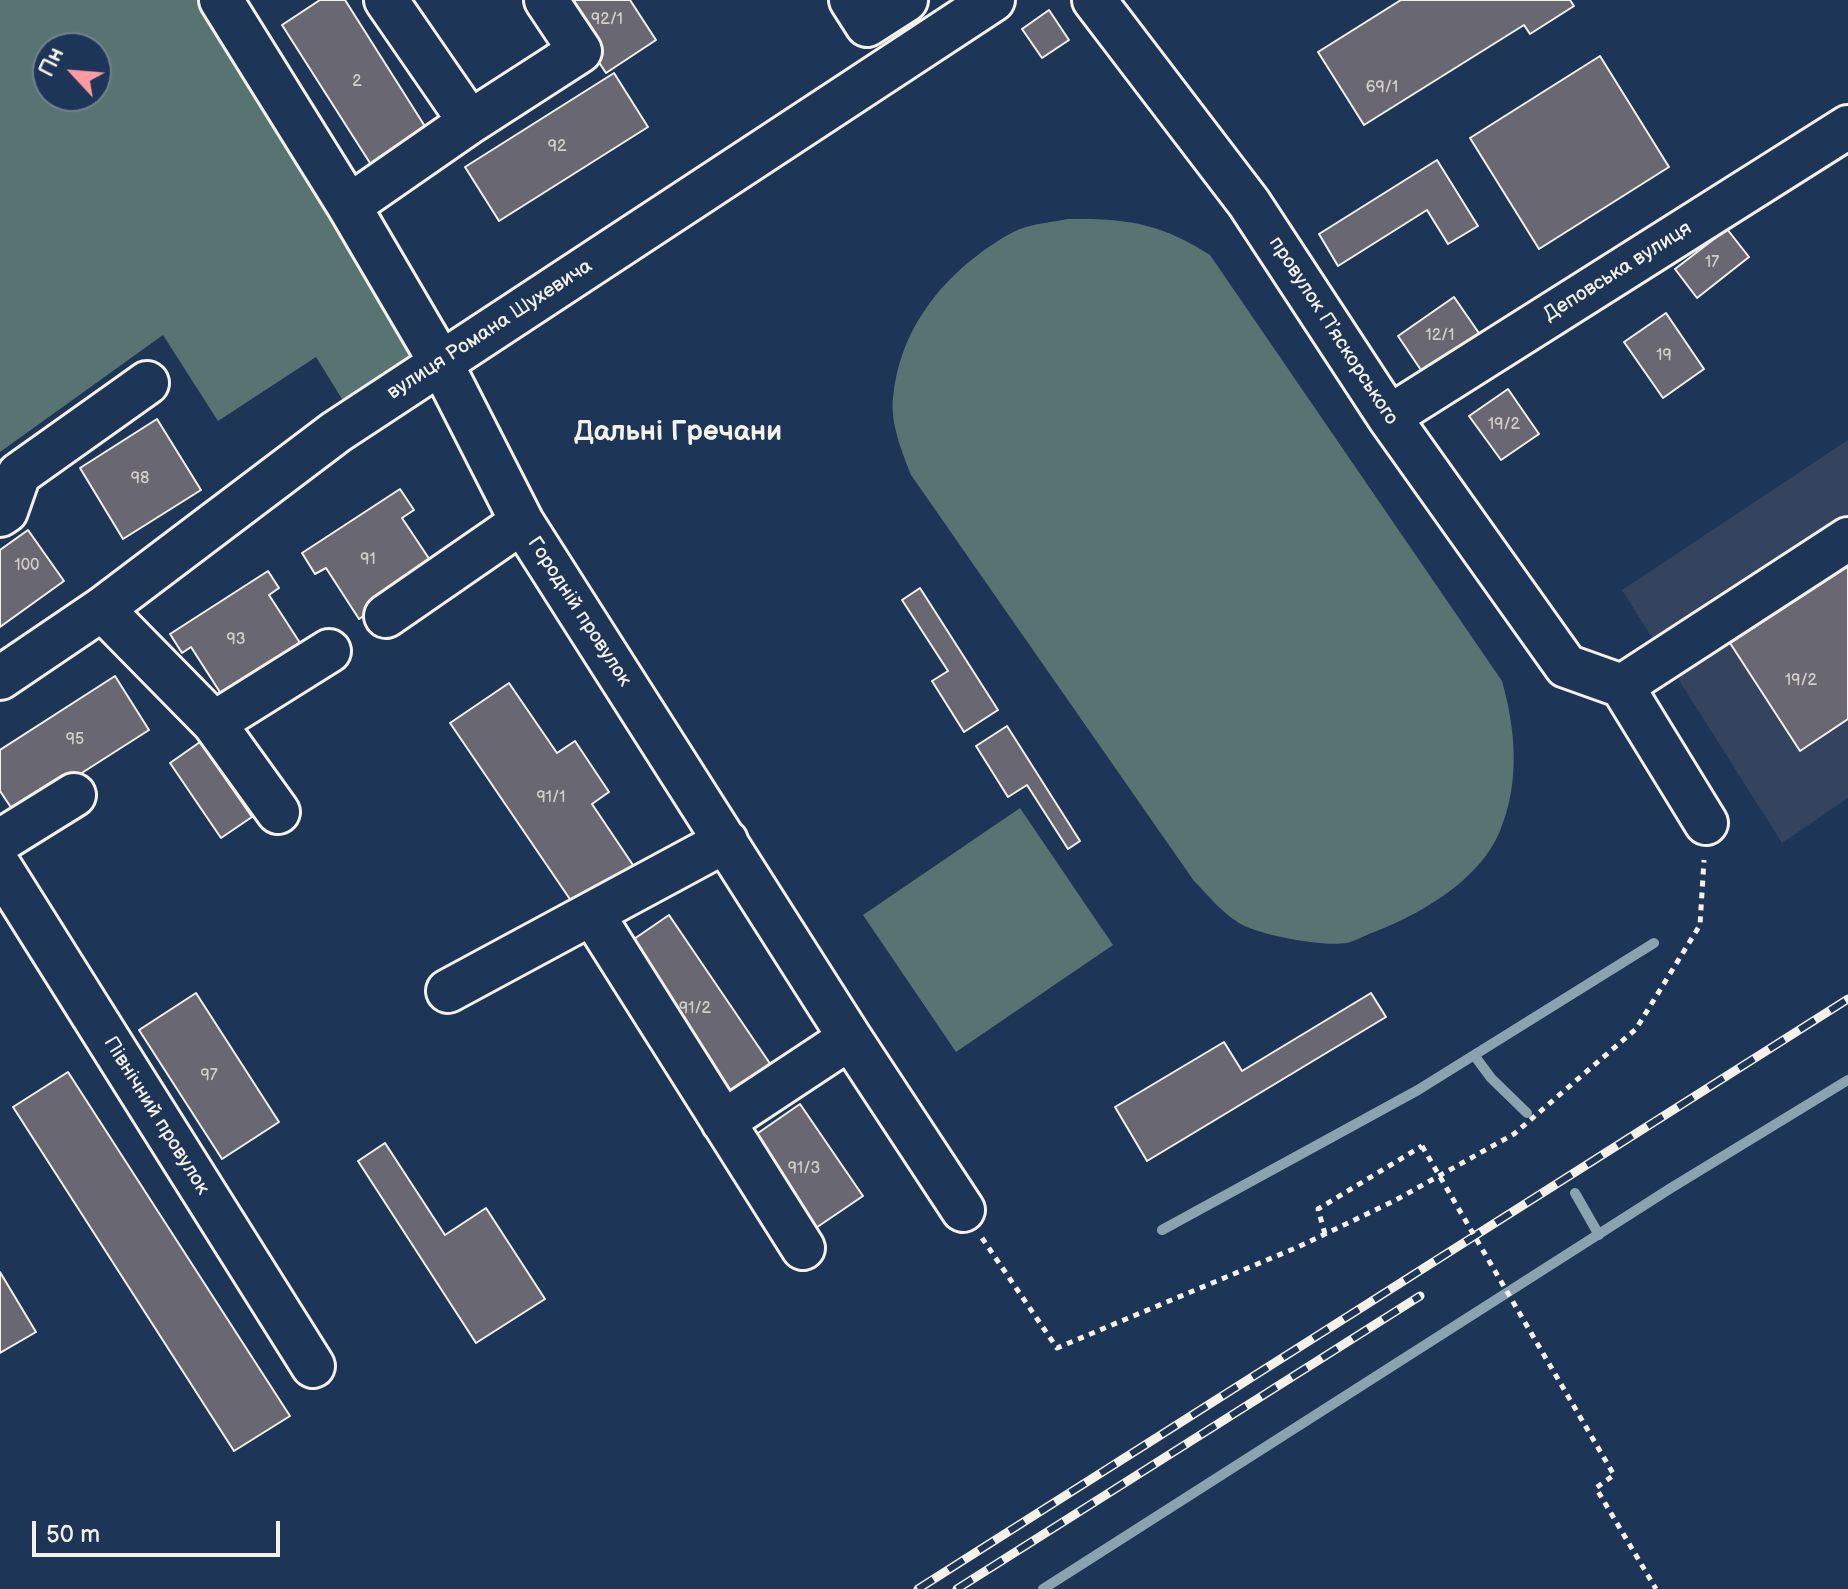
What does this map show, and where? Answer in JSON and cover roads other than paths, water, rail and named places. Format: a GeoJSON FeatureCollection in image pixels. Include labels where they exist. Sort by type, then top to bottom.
{"type":"FeatureCollection","features":[{"type":"Feature","properties":{"kind":"street"},"geometry":{"type":"LineString","coordinates":[[386,0],[470,122]]}},
{"type":"Feature","properties":{"kind":"street"},"geometry":{"type":"LineString","coordinates":[[349,206],[580,51],[546,0]]}},
{"type":"Feature","properties":{"kind":"street"},"geometry":{"type":"LineString","coordinates":[[851,0],[867,25],[906,0]]}},
{"type":"Feature","properties":{"kind":"street","name":"вулиця Романа Шухевича"},"geometry":{"type":"LineString","coordinates":[[0,678],[102,609],[336,432],[993,0]]}},
{"type":"Feature","properties":{"kind":"street","name":"провулок Пʼяскорського"},"geometry":{"type":"LineString","coordinates":[[1094,0],[1249,203],[1389,417],[1566,666],[1622,686]]}},
{"type":"Feature","properties":{"kind":"street","name":"Городній провулок"},"geometry":{"type":"LineString","coordinates":[[229,3],[441,363],[522,522],[963,1210]]}},
{"type":"Feature","properties":{"kind":"street","name":"Деповська вулиця"},"geometry":{"type":"LineString","coordinates":[[1389,417],[1848,127]]}},
{"type":"Feature","properties":{"kind":"street"},"geometry":{"type":"LineString","coordinates":[[0,515],[6,511],[19,474],[147,383]]}},
{"type":"Feature","properties":{"kind":"street"},"geometry":{"type":"LineString","coordinates":[[386,616],[522,522]]}},
{"type":"Feature","properties":{"kind":"street"},"geometry":{"type":"LineString","coordinates":[[1706,823],[1622,686],[1848,539]]}},
{"type":"Feature","properties":{"kind":"street"},"geometry":{"type":"LineString","coordinates":[[102,609],[214,723],[278,812]]}},
{"type":"Feature","properties":{"kind":"street"},"geometry":{"type":"LineString","coordinates":[[214,723],[329,651]]}},
{"type":"Feature","properties":{"kind":"street"},"geometry":{"type":"LineString","coordinates":[[0,841],[74,795]]}},
{"type":"Feature","properties":{"kind":"street"},"geometry":{"type":"LineString","coordinates":[[448,991],[726,841]]}},
{"type":"Feature","properties":{"kind":"street","name":"Північний провулок"},"geometry":{"type":"LineString","coordinates":[[0,867],[313,1366]]}},
{"type":"Feature","properties":{"kind":"street"},"geometry":{"type":"LineString","coordinates":[[593,915],[803,1248]]}},
{"type":"Feature","properties":{"kind":"street"},"geometry":{"type":"LineString","coordinates":[[723,1122],[850,1038]]}},
{"type":"Feature","properties":{"kind":"waterway"},"geometry":{"type":"LineString","coordinates":[[1162,1230],[1418,1090],[1654,943]]}},
{"type":"Feature","properties":{"kind":"waterway"},"geometry":{"type":"LineString","coordinates":[[1474,1055],[1491,1078],[1527,1113]]}},
{"type":"Feature","properties":{"kind":"waterway"},"geometry":{"type":"LineString","coordinates":[[1043,1589],[1671,1188],[1848,1080]]}},
{"type":"Feature","properties":{"kind":"waterway"},"geometry":{"type":"LineString","coordinates":[[1575,1193],[1599,1235]]}},
{"type":"Feature","properties":{"kind":"railway"},"geometry":{"type":"LineString","coordinates":[[918,1589],[1848,999]]}},
{"type":"Feature","properties":{"kind":"railway"},"geometry":{"type":"LineString","coordinates":[[957,1589],[1420,1296]]}},
{"type":"Feature","properties":{"kind":"district","name":"Дальні Гречани"},"geometry":{"type":"Point","coordinates":[678,433]}}]}
